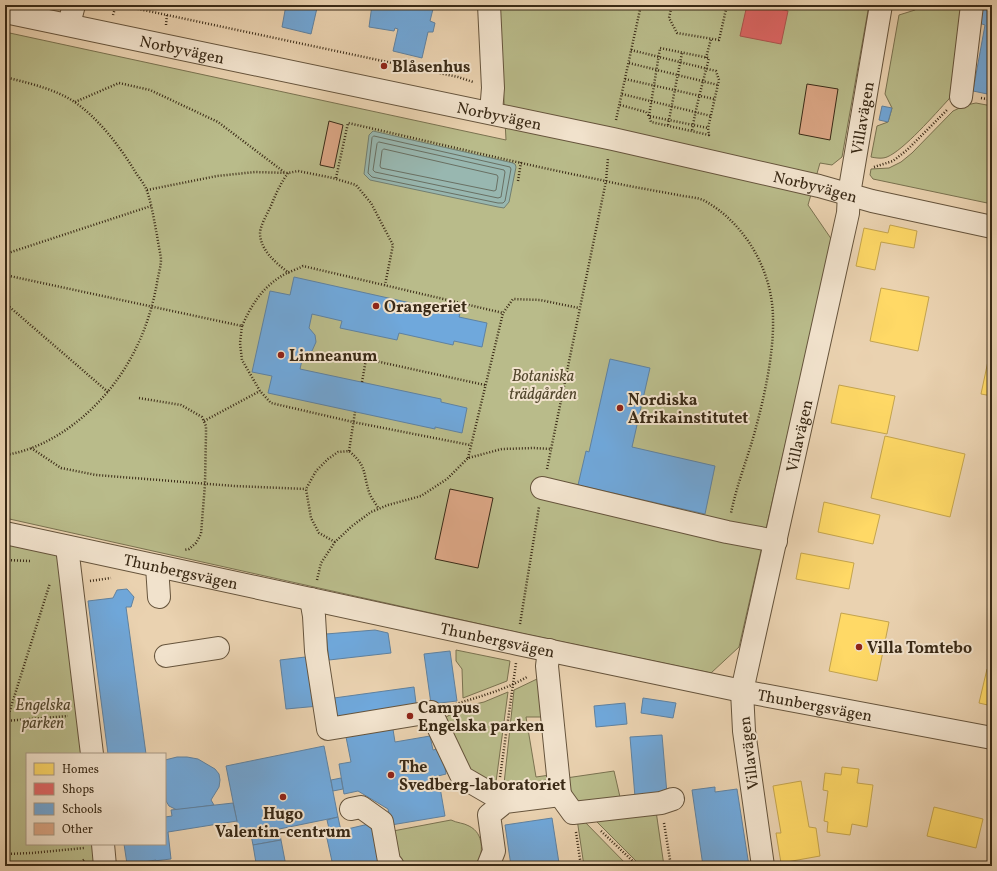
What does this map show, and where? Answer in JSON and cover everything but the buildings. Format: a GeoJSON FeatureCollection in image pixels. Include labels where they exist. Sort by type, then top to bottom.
{"type":"FeatureCollection","features":[{"type":"Feature","properties":{"kind":"street"},"geometry":{"type":"LineString","coordinates":[[489,5],[493,88],[491,112]]}},
{"type":"Feature","properties":{"kind":"street","name":"Villavägen"},"geometry":{"type":"LineString","coordinates":[[763,866],[744,730],[742,690],[848,213],[851,184],[882,5]]}},
{"type":"Feature","properties":{"kind":"street"},"geometry":{"type":"LineString","coordinates":[[961,97],[972,5]]}},
{"type":"Feature","properties":{"kind":"street","name":"Norbyvägen"},"geometry":{"type":"LineString","coordinates":[[5,12],[71,15],[819,186],[851,184],[872,201],[992,226]]}},
{"type":"Feature","properties":{"kind":"street"},"geometry":{"type":"LineString","coordinates":[[542,488],[727,532],[776,541]]}},
{"type":"Feature","properties":{"kind":"street","name":"Thunbergsvägen"},"geometry":{"type":"LineString","coordinates":[[5,533],[311,600],[518,652],[742,690],[992,738]]}},
{"type":"Feature","properties":{"kind":"street"},"geometry":{"type":"LineString","coordinates":[[67,547],[92,753]]}},
{"type":"Feature","properties":{"kind":"street"},"geometry":{"type":"LineString","coordinates":[[157,566],[159,597]]}},
{"type":"Feature","properties":{"kind":"street"},"geometry":{"type":"LineString","coordinates":[[311,600],[314,616],[316,651],[328,729],[431,712],[462,777],[501,799],[560,796]]}},
{"type":"Feature","properties":{"kind":"street"},"geometry":{"type":"LineString","coordinates":[[166,656],[218,648]]}},
{"type":"Feature","properties":{"kind":"street"},"geometry":{"type":"LineString","coordinates":[[548,658],[560,796],[578,813],[667,801]]}},
{"type":"Feature","properties":{"kind":"street"},"geometry":{"type":"LineString","coordinates":[[488,866],[494,851],[489,815],[501,799]]}},
{"type":"Feature","properties":{"kind":"street"},"geometry":{"type":"LineString","coordinates":[[351,809],[361,807],[382,822],[389,861],[393,866]]}},
{"type":"Feature","properties":{"kind":"path"},"geometry":{"type":"LineString","coordinates":[[501,799],[512,686],[542,488],[552,449],[606,181],[608,155],[613,138],[641,5]]}},
{"type":"Feature","properties":{"kind":"path"},"geometry":{"type":"LineString","coordinates":[[672,5],[669,18],[677,33],[719,40],[727,5]]}},
{"type":"Feature","properties":{"kind":"path"},"geometry":{"type":"LineString","coordinates":[[165,27],[167,14]]}},
{"type":"Feature","properties":{"kind":"path"},"geometry":{"type":"LineString","coordinates":[[706,58],[711,38]]}},
{"type":"Feature","properties":{"kind":"path"},"geometry":{"type":"LineString","coordinates":[[649,116],[660,48],[709,58],[692,131]]}},
{"type":"Feature","properties":{"kind":"path"},"geometry":{"type":"LineString","coordinates":[[620,105],[646,112],[652,122],[709,134],[708,128],[719,80],[716,71],[631,50]]}},
{"type":"Feature","properties":{"kind":"path"},"geometry":{"type":"LineString","coordinates":[[668,125],[682,52]]}},
{"type":"Feature","properties":{"kind":"path"},"geometry":{"type":"LineString","coordinates":[[629,63],[718,85]]}},
{"type":"Feature","properties":{"kind":"path"},"geometry":{"type":"LineString","coordinates":[[5,77],[46,88],[75,102],[103,126],[129,161],[147,190],[161,260],[152,306],[142,335],[129,364],[108,392],[100,402],[81,419],[60,434],[31,448],[5,455]]}},
{"type":"Feature","properties":{"kind":"path"},"geometry":{"type":"LineString","coordinates":[[625,79],[714,100]]}},
{"type":"Feature","properties":{"kind":"path"},"geometry":{"type":"LineString","coordinates":[[75,102],[119,82],[150,90],[218,122],[286,172]]}},
{"type":"Feature","properties":{"kind":"path"},"geometry":{"type":"LineString","coordinates":[[622,94],[711,116]]}},
{"type":"Feature","properties":{"kind":"path"},"geometry":{"type":"LineString","coordinates":[[851,184],[893,161],[907,150],[961,97],[992,100]]}},
{"type":"Feature","properties":{"kind":"path"},"geometry":{"type":"LineString","coordinates":[[649,116],[708,128]]}},
{"type":"Feature","properties":{"kind":"path"},"geometry":{"type":"LineString","coordinates":[[336,178],[348,123],[606,181],[703,200],[721,212],[742,233],[757,256],[763,270],[774,318],[772,348],[764,393],[752,443],[735,493],[727,532]]}},
{"type":"Feature","properties":{"kind":"path"},"geometry":{"type":"LineString","coordinates":[[518,182],[521,162]]}},
{"type":"Feature","properties":{"kind":"path"},"geometry":{"type":"LineString","coordinates":[[147,190],[216,176],[256,172],[298,171],[336,178],[356,185],[371,203],[393,245],[385,286]]}},
{"type":"Feature","properties":{"kind":"path"},"geometry":{"type":"LineString","coordinates":[[286,172],[260,233],[263,246],[270,256],[289,273]]}},
{"type":"Feature","properties":{"kind":"path"},"geometry":{"type":"LineString","coordinates":[[5,254],[151,206]]}},
{"type":"Feature","properties":{"kind":"path"},"geometry":{"type":"LineString","coordinates":[[470,445],[353,422],[271,403],[260,391],[242,360],[240,343],[242,326],[250,309],[259,296],[281,276],[303,266],[503,314]]}},
{"type":"Feature","properties":{"kind":"path"},"geometry":{"type":"LineString","coordinates":[[5,275],[242,326]]}},
{"type":"Feature","properties":{"kind":"path"},"geometry":{"type":"LineString","coordinates":[[468,458],[503,314],[513,299],[540,300],[580,308]]}},
{"type":"Feature","properties":{"kind":"path"},"geometry":{"type":"LineString","coordinates":[[5,303],[108,392]]}},
{"type":"Feature","properties":{"kind":"path"},"geometry":{"type":"LineString","coordinates":[[362,382],[366,359],[485,385]]}},
{"type":"Feature","properties":{"kind":"path"},"geometry":{"type":"LineString","coordinates":[[204,421],[260,391]]}},
{"type":"Feature","properties":{"kind":"path"},"geometry":{"type":"LineString","coordinates":[[139,398],[181,405],[198,414],[204,421],[206,434],[205,484],[201,534],[199,539],[189,550],[180,550]]}},
{"type":"Feature","properties":{"kind":"path"},"geometry":{"type":"LineString","coordinates":[[349,451],[355,412]]}},
{"type":"Feature","properties":{"kind":"path"},"geometry":{"type":"LineString","coordinates":[[31,448],[61,468],[96,475],[205,484],[306,488]]}},
{"type":"Feature","properties":{"kind":"path"},"geometry":{"type":"LineString","coordinates":[[311,600],[321,563],[335,542],[352,526],[371,512],[421,496],[447,479],[468,458],[502,449],[552,449]]}},
{"type":"Feature","properties":{"kind":"path"},"geometry":{"type":"LineString","coordinates":[[335,542],[320,533],[311,518],[306,488],[316,471],[328,459],[338,452],[349,451],[357,458],[365,471],[370,494],[379,509]]}},
{"type":"Feature","properties":{"kind":"path"},"geometry":{"type":"LineString","coordinates":[[5,726],[50,581]]}},
{"type":"Feature","properties":{"kind":"path"},"geometry":{"type":"LineString","coordinates":[[431,712],[512,686],[548,658]]}},
{"type":"Feature","properties":{"kind":"path"},"geometry":{"type":"LineString","coordinates":[[6,721],[87,714]]}},
{"type":"Feature","properties":{"kind":"path"},"geometry":{"type":"LineString","coordinates":[[667,801],[671,866]]}},
{"type":"Feature","properties":{"kind":"path"},"geometry":{"type":"LineString","coordinates":[[578,813],[581,866]]}},
{"type":"Feature","properties":{"kind":"path"},"geometry":{"type":"LineString","coordinates":[[578,813],[638,866]]}},
{"type":"Feature","properties":{"kind":"path"},"geometry":{"type":"LineString","coordinates":[[5,854],[103,852]]}},
{"type":"Feature","properties":{"kind":"green space","name":"Botaniska trädgården"},"geometry":{"type":"Polygon","coordinates":[[[499,5],[869,5],[842,157],[832,165],[820,163],[808,205],[832,240],[739,647],[711,673],[525,634],[5,518],[5,32],[506,140],[499,5]]]}},
{"type":"Feature","properties":{"kind":"green space"},"geometry":{"type":"Polygon","coordinates":[[[921,5],[958,5],[963,13],[952,92],[949,99],[902,147],[885,158],[871,157],[877,126],[888,122],[892,108],[885,94],[899,15],[915,10],[921,5]]]}},
{"type":"Feature","properties":{"kind":"green space"},"geometry":{"type":"Polygon","coordinates":[[[976,103],[992,106],[992,204],[873,179],[870,175],[871,169],[889,168],[901,162],[912,153],[953,111],[966,105],[976,103]]]}},
{"type":"Feature","properties":{"kind":"green space","name":"Engelska parken"},"geometry":{"type":"Polygon","coordinates":[[[5,542],[62,555],[86,753],[26,753],[26,845],[97,845],[100,866],[5,866],[5,542]]]}},
{"type":"Feature","properties":{"kind":"green space"},"geometry":{"type":"Polygon","coordinates":[[[456,650],[510,661],[507,681],[463,698],[462,669],[456,661],[456,650]]]}},
{"type":"Feature","properties":{"kind":"green space"},"geometry":{"type":"Polygon","coordinates":[[[537,679],[542,717],[526,717],[536,777],[550,775],[551,779],[532,783],[504,784],[514,690],[537,679]]]}},
{"type":"Feature","properties":{"kind":"green space"},"geometry":{"type":"Polygon","coordinates":[[[508,692],[496,782],[480,777],[460,763],[442,727],[446,717],[467,706],[484,702],[508,692]]]}},
{"type":"Feature","properties":{"kind":"green space"},"geometry":{"type":"Polygon","coordinates":[[[614,771],[620,797],[584,809],[566,791],[566,778],[614,771]]]}},
{"type":"Feature","properties":{"kind":"green space"},"geometry":{"type":"Polygon","coordinates":[[[656,811],[664,866],[641,866],[592,817],[656,811]]]}},
{"type":"Feature","properties":{"kind":"green space"},"geometry":{"type":"Polygon","coordinates":[[[577,819],[582,819],[628,866],[584,866],[577,819]]]}},
{"type":"Feature","properties":{"kind":"green space"},"geometry":{"type":"Polygon","coordinates":[[[451,820],[469,826],[478,834],[481,844],[479,866],[397,866],[393,831],[451,820]]]}},
{"type":"Feature","properties":{"kind":"water"},"geometry":{"type":"Polygon","coordinates":[[[373,131],[515,164],[516,167],[509,202],[504,208],[370,180],[364,174],[369,135],[373,131]]]}},
{"type":"Feature","properties":{"kind":"place","name":"Blåsenhus"},"geometry":{"type":"Point","coordinates":[384,66]}},
{"type":"Feature","properties":{"kind":"place","name":"Orangeriet"},"geometry":{"type":"Point","coordinates":[376,306]}},
{"type":"Feature","properties":{"kind":"place","name":"Linneanum"},"geometry":{"type":"Point","coordinates":[281,355]}},
{"type":"Feature","properties":{"kind":"place","name":"Nordiska Afrikainstitutet"},"geometry":{"type":"Point","coordinates":[620,408]}},
{"type":"Feature","properties":{"kind":"place","name":"Villa Tomtebo"},"geometry":{"type":"Point","coordinates":[859,647]}},
{"type":"Feature","properties":{"kind":"place","name":"Campus Engelska parken"},"geometry":{"type":"Point","coordinates":[410,716]}},
{"type":"Feature","properties":{"kind":"place","name":"The Svedberg-laboratoriet"},"geometry":{"type":"Point","coordinates":[391,775]}},
{"type":"Feature","properties":{"kind":"place","name":"Hugo Valentin-centrum"},"geometry":{"type":"Point","coordinates":[283,797]}}]}
